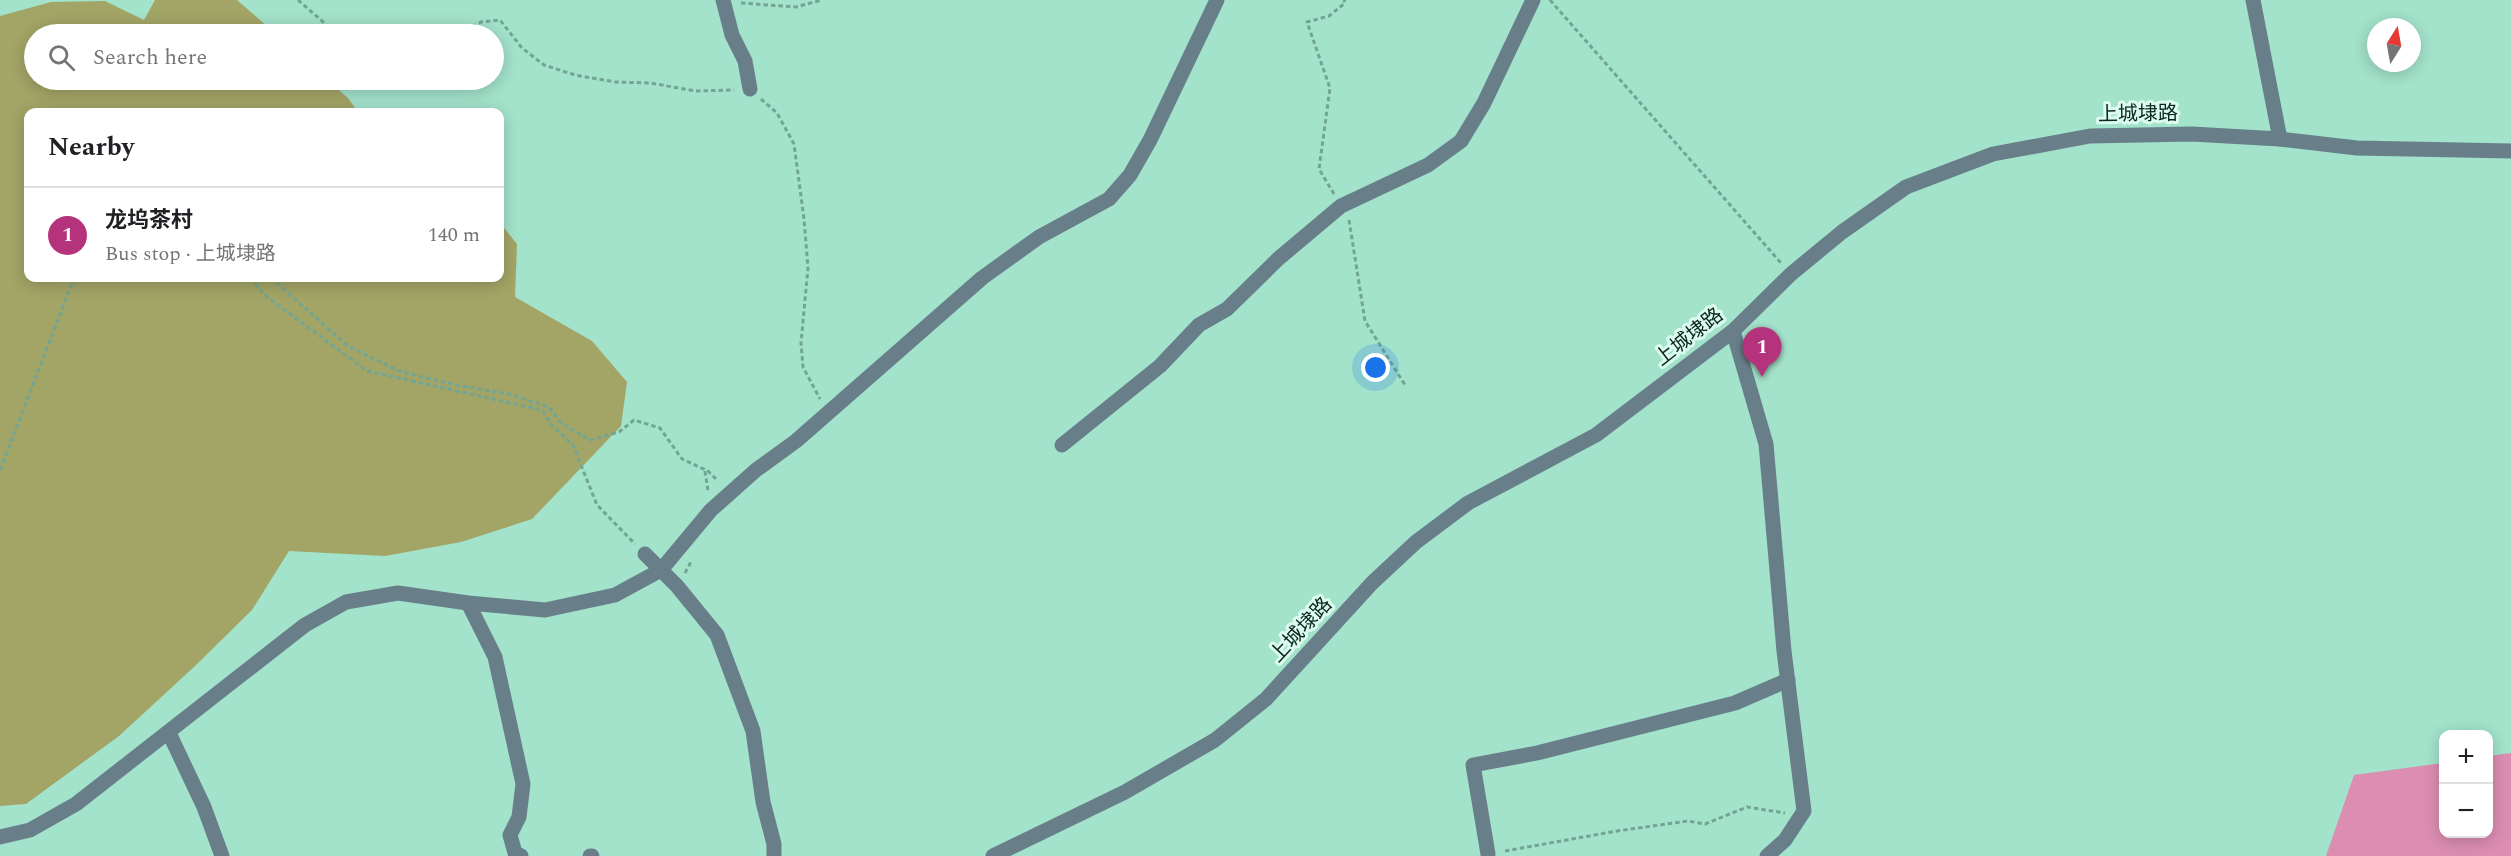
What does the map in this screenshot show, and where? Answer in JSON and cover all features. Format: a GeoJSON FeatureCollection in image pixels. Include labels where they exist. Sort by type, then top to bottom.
{"type":"FeatureCollection","features":[{"type":"Feature","properties":{"kind":"street"},"geometry":{"type":"LineString","coordinates":[[0,837],[30,830],[76,804],[305,625],[346,602],[398,593],[468,603],[545,610],[615,595],[661,570],[711,510],[756,470],[796,441],[982,278],[1039,237],[1109,199],[1130,175],[1150,140],[1217,0]]}},
{"type":"Feature","properties":{"kind":"street"},"geometry":{"type":"LineString","coordinates":[[1062,446],[1160,366],[1199,325],[1227,309],[1278,259],[1341,207],[1428,165],[1461,141],[1484,103],[1533,0]]}},
{"type":"Feature","properties":{"kind":"street"},"geometry":{"type":"LineString","coordinates":[[2253,0],[2280,138]]}},
{"type":"Feature","properties":{"kind":"street"},"geometry":{"type":"LineString","coordinates":[[723,1],[732,35],[745,61],[750,89]]}},
{"type":"Feature","properties":{"kind":"street","name":"上城埭路"},"geometry":{"type":"LineString","coordinates":[[993,856],[1125,792],[1215,740],[1266,699],[1372,583],[1416,542],[1468,503],[1596,435],[1733,331],[1791,274],[1842,232],[1906,187],[1993,154],[2090,136],[2193,134],[2280,138],[2357,148],[2511,151]]}},
{"type":"Feature","properties":{"kind":"street"},"geometry":{"type":"LineString","coordinates":[[1733,331],[1766,444],[1788,680],[1804,811],[1785,840],[1767,856]]}},
{"type":"Feature","properties":{"kind":"street"},"geometry":{"type":"LineString","coordinates":[[645,554],[677,586],[717,635],[753,731],[763,802],[774,844],[774,856]]}},
{"type":"Feature","properties":{"kind":"street"},"geometry":{"type":"LineString","coordinates":[[468,603],[495,657],[520,772],[522,784],[519,817],[510,835],[516,853],[521,856]]}},
{"type":"Feature","properties":{"kind":"street"},"geometry":{"type":"LineString","coordinates":[[1488,854],[1473,765],[1537,753],[1735,703],[1788,680]]}},
{"type":"Feature","properties":{"kind":"street"},"geometry":{"type":"LineString","coordinates":[[169,733],[204,807],[222,856]]}},
{"type":"Feature","properties":{"kind":"path"},"geometry":{"type":"LineString","coordinates":[[298,0],[326,24]]}},
{"type":"Feature","properties":{"kind":"path"},"geometry":{"type":"LineString","coordinates":[[723,1],[796,7],[822,0]]}},
{"type":"Feature","properties":{"kind":"path"},"geometry":{"type":"LineString","coordinates":[[1551,0],[1791,274]]}},
{"type":"Feature","properties":{"kind":"path"},"geometry":{"type":"LineString","coordinates":[[477,24],[500,20],[503,24]]}},
{"type":"Feature","properties":{"kind":"path"},"geometry":{"type":"LineString","coordinates":[[504,25],[522,48],[544,65],[574,75],[615,82],[650,83],[696,91],[750,89],[777,113],[794,144],[804,219],[808,268],[801,343],[803,367],[828,412]]}},
{"type":"Feature","properties":{"kind":"path"},"geometry":{"type":"LineString","coordinates":[[0,470],[71,286],[75,282]]}},
{"type":"Feature","properties":{"kind":"path"},"geometry":{"type":"LineString","coordinates":[[254,282],[267,297],[367,371],[542,410],[551,424],[573,445],[597,505],[645,554]]}},
{"type":"Feature","properties":{"kind":"path"},"geometry":{"type":"LineString","coordinates":[[276,282],[348,346],[399,371],[456,386],[509,394],[549,407],[561,423],[590,440],[619,432],[634,420],[660,428],[682,459],[708,471],[729,494]]}},
{"type":"Feature","properties":{"kind":"path"},"geometry":{"type":"LineString","coordinates":[[1488,854],[1629,829],[1688,821],[1705,824],[1747,807],[1803,815]]}},
{"type":"Feature","properties":{"kind":"green space"},"geometry":{"type":"Polygon","coordinates":[[[155,0],[237,0],[265,24],[24,24],[24,90],[339,90],[355,108],[24,108],[24,282],[504,282],[504,228],[517,244],[515,297],[592,341],[627,382],[621,426],[532,519],[461,542],[385,556],[289,551],[252,610],[119,736],[26,804],[0,806],[0,16],[51,2],[105,1],[144,20],[155,0]]]}},
{"type":"Feature","properties":{"kind":"shaded area"},"geometry":{"type":"Polygon","coordinates":[[[2511,753],[2511,856],[2326,856],[2354,775],[2439,764],[2439,838],[2493,838],[2493,755],[2511,753]]]}},
{"type":"Feature","properties":{"kind":"place","name":"龙坞茶村"},"geometry":{"type":"Point","coordinates":[1762,377]}}]}
